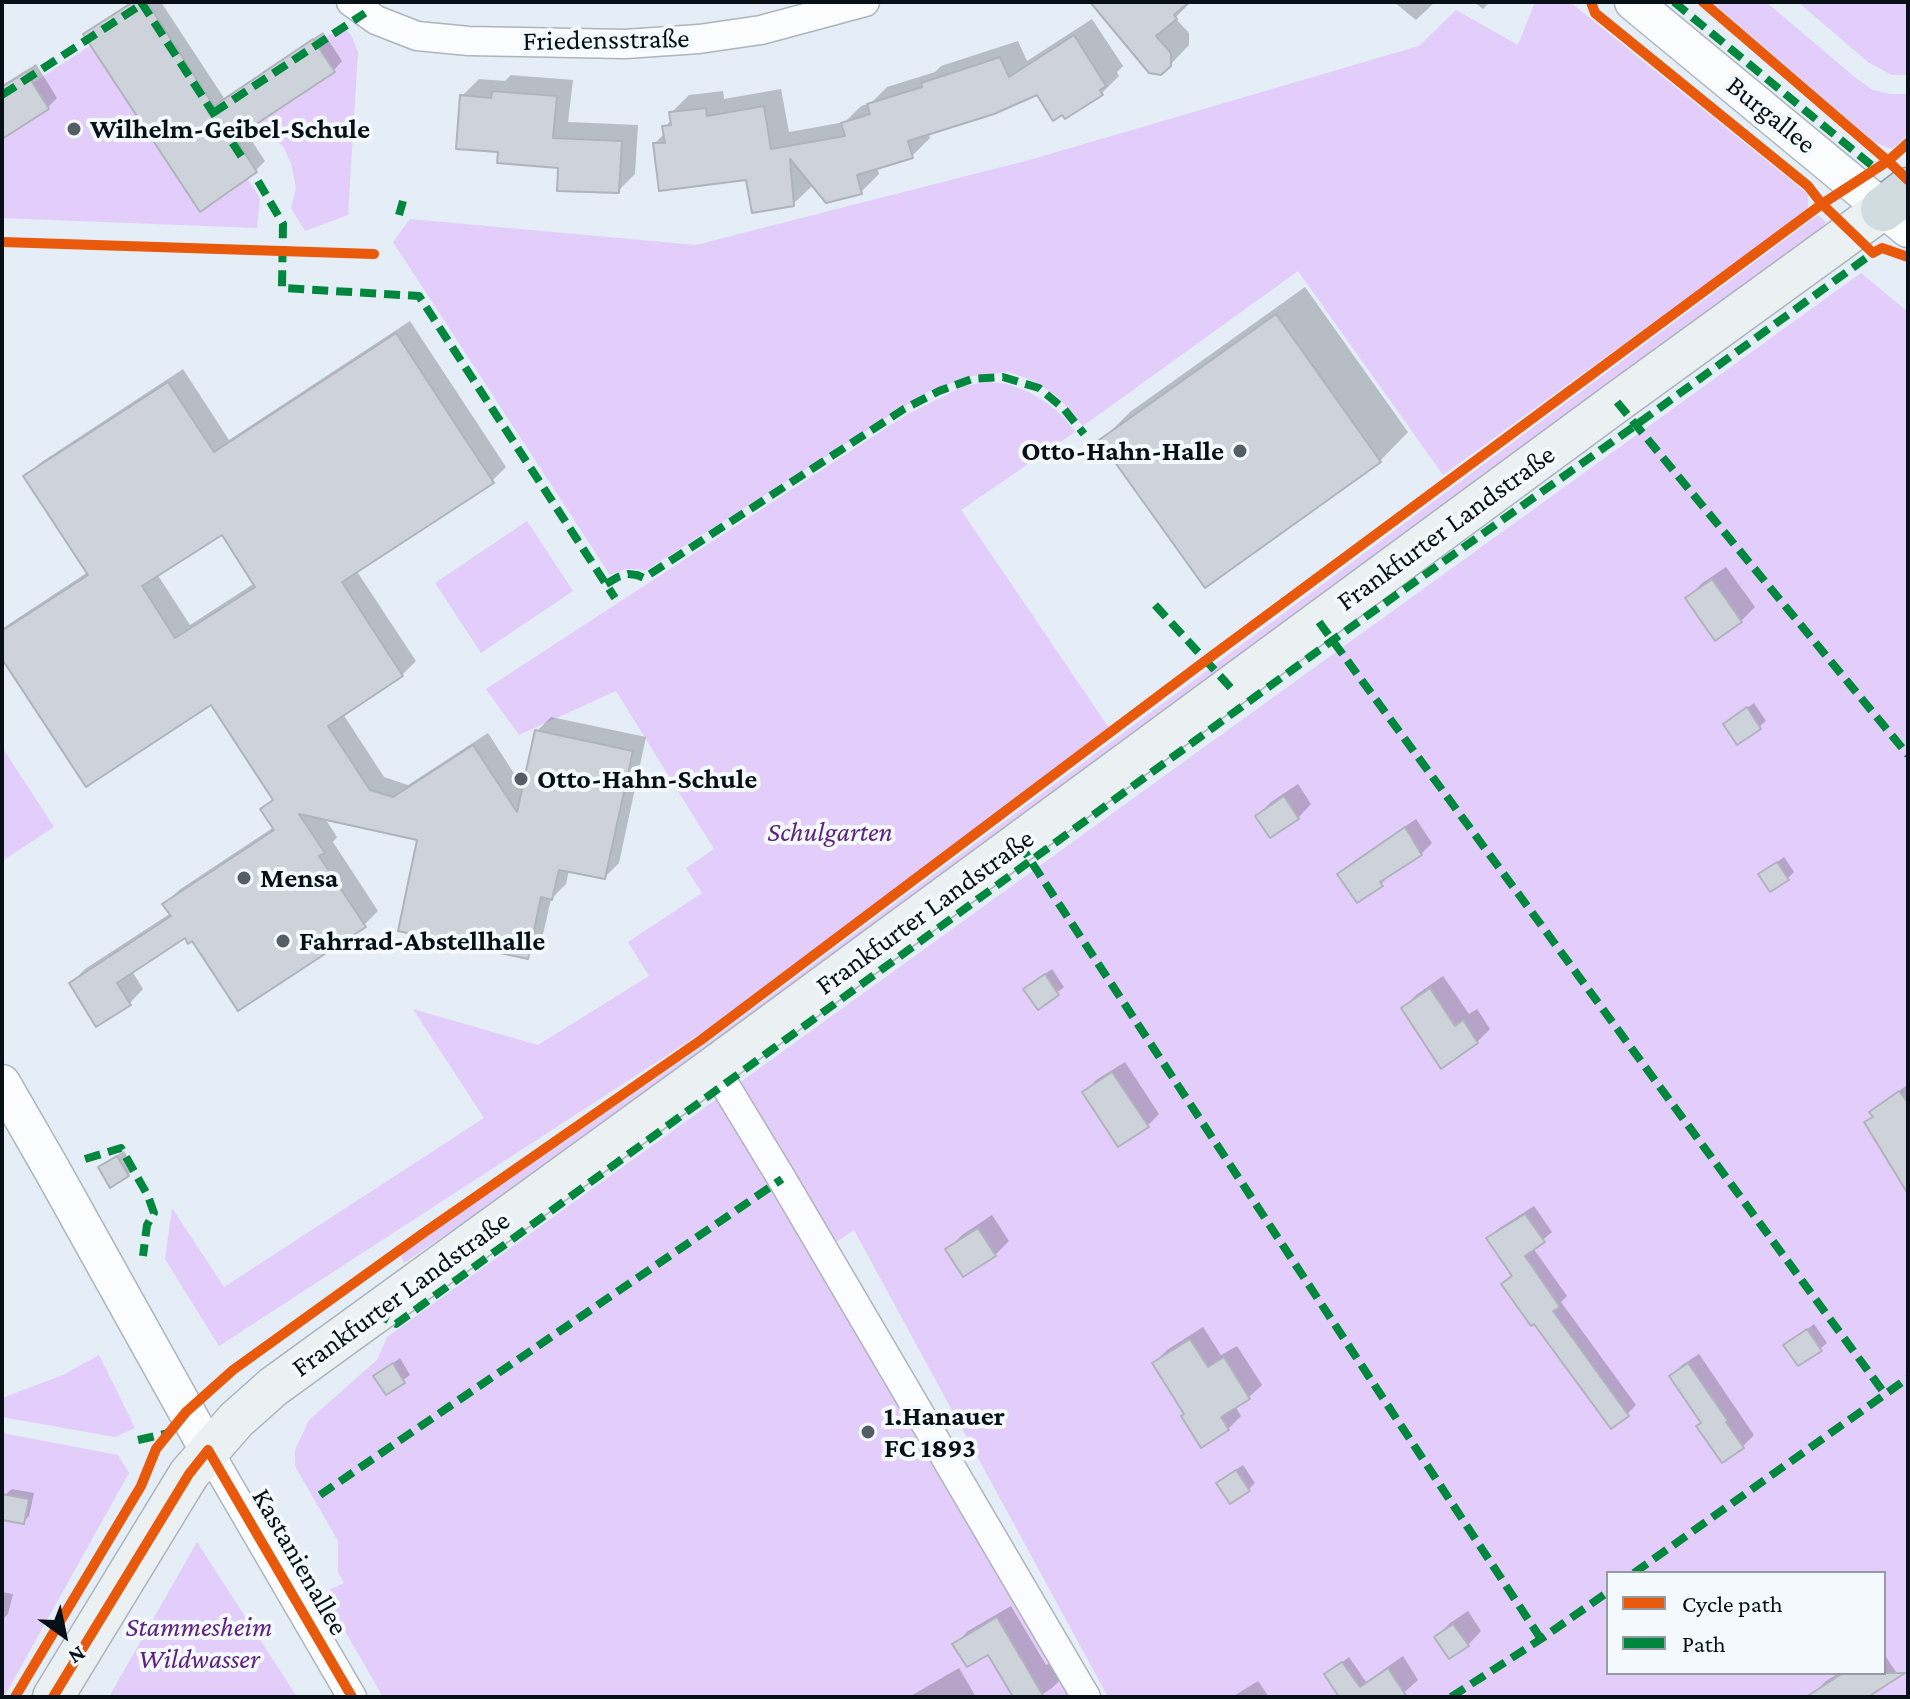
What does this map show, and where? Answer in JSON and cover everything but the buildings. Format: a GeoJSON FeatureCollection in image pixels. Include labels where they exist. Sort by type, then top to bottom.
{"type":"FeatureCollection","features":[{"type":"Feature","properties":{"kind":"main road","name":"Frankfurter Landstraße"},"geometry":{"type":"LineString","coordinates":[[53,1697],[189,1474],[236,1420],[273,1387],[714,1067],[1605,411],[1900,209]]}},
{"type":"Feature","properties":{"kind":"street","name":"Friedensstraße"},"geometry":{"type":"LineString","coordinates":[[351,2],[376,20],[417,36],[469,41],[625,44],[699,39],[761,30],[865,2]]}},
{"type":"Feature","properties":{"kind":"street","name":"Burgallee"},"geometry":{"type":"LineString","coordinates":[[1633,2],[1900,209]]}},
{"type":"Feature","properties":{"kind":"street"},"geometry":{"type":"LineString","coordinates":[[714,1067],[1086,1697]]}},
{"type":"Feature","properties":{"kind":"street","name":"Kastanienallee"},"geometry":{"type":"LineString","coordinates":[[2,1083],[208,1450],[352,1697]]}},
{"type":"Feature","properties":{"kind":"green space"},"geometry":{"type":"Polygon","coordinates":[[[1535,2],[1570,2],[1808,194],[1808,210],[1443,475],[1298,271],[1083,426],[1058,397],[1034,381],[1008,372],[971,376],[927,392],[645,571],[625,569],[610,575],[393,242],[410,219],[696,245],[1033,159],[1419,46],[1456,10],[1518,45],[1535,2]]]}},
{"type":"Feature","properties":{"kind":"green space"},"geometry":{"type":"Polygon","coordinates":[[[1712,2],[1766,2],[1873,90],[1908,94],[1908,135],[1892,149],[1874,142],[1712,2]]]}},
{"type":"Feature","properties":{"kind":"green space"},"geometry":{"type":"Polygon","coordinates":[[[1798,2],[1908,2],[1908,75],[1892,75],[1868,62],[1798,2]]]}},
{"type":"Feature","properties":{"kind":"green space"},"geometry":{"type":"Polygon","coordinates":[[[343,26],[351,35],[358,52],[348,215],[305,231],[291,208],[296,188],[291,163],[283,146],[258,122],[334,72],[316,44],[343,26]]]}},
{"type":"Feature","properties":{"kind":"green space","name":"Wilhelm-Geibel-Schule"},"geometry":{"type":"Polygon","coordinates":[[[91,45],[199,212],[232,191],[211,158],[227,147],[260,198],[257,228],[2,218],[2,139],[49,109],[39,93],[28,100],[22,90],[91,45]]]}},
{"type":"Feature","properties":{"kind":"green space"},"geometry":{"type":"Polygon","coordinates":[[[1818,215],[1826,222],[1813,239],[707,1058],[404,1263],[400,1255],[706,1044],[1818,215]]]}},
{"type":"Feature","properties":{"kind":"green space"},"geometry":{"type":"Polygon","coordinates":[[[1861,273],[1908,312],[1908,1697],[1108,1697],[854,1230],[826,1249],[1076,1697],[383,1697],[323,1593],[344,1583],[338,1572],[338,1541],[295,1466],[295,1450],[309,1420],[377,1360],[387,1337],[1861,273]]]}},
{"type":"Feature","properties":{"kind":"green space","name":"Schulgarten"},"geometry":{"type":"Polygon","coordinates":[[[987,382],[1007,384],[1029,392],[1065,418],[1075,432],[961,510],[1109,728],[706,1030],[219,1346],[165,1259],[172,1208],[224,1287],[484,1118],[413,1009],[538,1045],[649,976],[628,942],[702,893],[686,868],[714,849],[616,691],[519,735],[486,689],[906,415],[964,386],[987,382]]]}},
{"type":"Feature","properties":{"kind":"green space"},"geometry":{"type":"Polygon","coordinates":[[[527,521],[573,591],[481,653],[435,583],[527,521]]]}},
{"type":"Feature","properties":{"kind":"green space"},"geometry":{"type":"Polygon","coordinates":[[[2,747],[54,827],[2,861],[2,747]]]}},
{"type":"Feature","properties":{"kind":"green space"},"geometry":{"type":"Polygon","coordinates":[[[99,1355],[135,1428],[115,1437],[2,1417],[2,1398],[63,1375],[99,1355]]]}},
{"type":"Feature","properties":{"kind":"green space"},"geometry":{"type":"Polygon","coordinates":[[[2,1433],[118,1455],[129,1473],[4,1697],[2,1697],[2,1433]]]}},
{"type":"Feature","properties":{"kind":"green space","name":"Stammesheim Wildwasser"},"geometry":{"type":"Polygon","coordinates":[[[197,1542],[297,1697],[109,1697],[197,1542]]]}},
{"type":"Feature","properties":{"kind":"marked path"},"geometry":{"type":"LineString","coordinates":[[141,2],[243,159]]}},
{"type":"Feature","properties":{"kind":"marked path"},"geometry":{"type":"LineString","coordinates":[[1674,2],[1876,169]]}},
{"type":"Feature","properties":{"kind":"marked path"},"geometry":{"type":"LineString","coordinates":[[2,95],[142,4]]}},
{"type":"Feature","properties":{"kind":"marked path"},"geometry":{"type":"LineString","coordinates":[[213,113],[365,13]]}},
{"type":"Feature","properties":{"kind":"marked path"},"geometry":{"type":"LineString","coordinates":[[258,181],[283,224],[282,288],[419,296],[615,598]]}},
{"type":"Feature","properties":{"kind":"marked path"},"geometry":{"type":"LineString","coordinates":[[399,215],[403,201]]}},
{"type":"Feature","properties":{"kind":"marked path"},"geometry":{"type":"LineString","coordinates":[[374,1313],[396,1324],[1333,640],[1873,253]]}},
{"type":"Feature","properties":{"kind":"marked path"},"geometry":{"type":"LineString","coordinates":[[606,584],[628,574],[644,578],[904,409],[972,379],[1003,377],[1039,388],[1064,409],[1084,434]]}},
{"type":"Feature","properties":{"kind":"marked path"},"geometry":{"type":"LineString","coordinates":[[1617,402],[1908,755]]}},
{"type":"Feature","properties":{"kind":"marked path"},"geometry":{"type":"LineString","coordinates":[[1155,605],[1231,688]]}},
{"type":"Feature","properties":{"kind":"marked path"},"geometry":{"type":"LineString","coordinates":[[1319,622],[1885,1394]]}},
{"type":"Feature","properties":{"kind":"marked path"},"geometry":{"type":"LineString","coordinates":[[1019,843],[1541,1639]]}},
{"type":"Feature","properties":{"kind":"marked path"},"geometry":{"type":"LineString","coordinates":[[85,1159],[121,1148],[154,1213],[147,1225],[143,1256]]}},
{"type":"Feature","properties":{"kind":"marked path"},"geometry":{"type":"LineString","coordinates":[[320,1495],[782,1179]]}},
{"type":"Feature","properties":{"kind":"marked path"},"geometry":{"type":"LineString","coordinates":[[1637,1571],[1908,1378]]}},
{"type":"Feature","properties":{"kind":"marked path"},"geometry":{"type":"LineString","coordinates":[[138,1440],[169,1433]]}},
{"type":"Feature","properties":{"kind":"marked path"},"geometry":{"type":"LineString","coordinates":[[1451,1697],[1606,1593]]}},
{"type":"Feature","properties":{"kind":"cycle path"},"geometry":{"type":"LineString","coordinates":[[1591,2],[1595,13],[1808,186],[1822,204],[1873,253],[1882,248],[1908,257]]}},
{"type":"Feature","properties":{"kind":"cycle path"},"geometry":{"type":"LineString","coordinates":[[1703,2],[1908,180]]}},
{"type":"Feature","properties":{"kind":"cycle path"},"geometry":{"type":"LineString","coordinates":[[15,1697],[141,1486],[156,1449],[186,1412],[233,1370],[701,1040],[1205,661],[1822,204],[1888,161],[1908,143]]}},
{"type":"Feature","properties":{"kind":"cycle path"},"geometry":{"type":"LineString","coordinates":[[2,242],[374,254]]}},
{"type":"Feature","properties":{"kind":"cycle path"},"geometry":{"type":"LineString","coordinates":[[53,1697],[189,1474],[208,1450],[352,1697]]}},
{"type":"Feature","properties":{"kind":"place","name":"Wilhelm-Geibel-Schule"},"geometry":{"type":"Point","coordinates":[74,129]}},
{"type":"Feature","properties":{"kind":"place","name":"Otto-Hahn-Halle"},"geometry":{"type":"Point","coordinates":[1240,451]}},
{"type":"Feature","properties":{"kind":"place","name":"Otto-Hahn-Schule"},"geometry":{"type":"Point","coordinates":[521,779]}},
{"type":"Feature","properties":{"kind":"place","name":"Mensa"},"geometry":{"type":"Point","coordinates":[244,878]}},
{"type":"Feature","properties":{"kind":"place","name":"Fahrrad-Abstellhalle"},"geometry":{"type":"Point","coordinates":[283,941]}},
{"type":"Feature","properties":{"kind":"place","name":"1.Hanauer FC 1893"},"geometry":{"type":"Point","coordinates":[868,1432]}}]}
